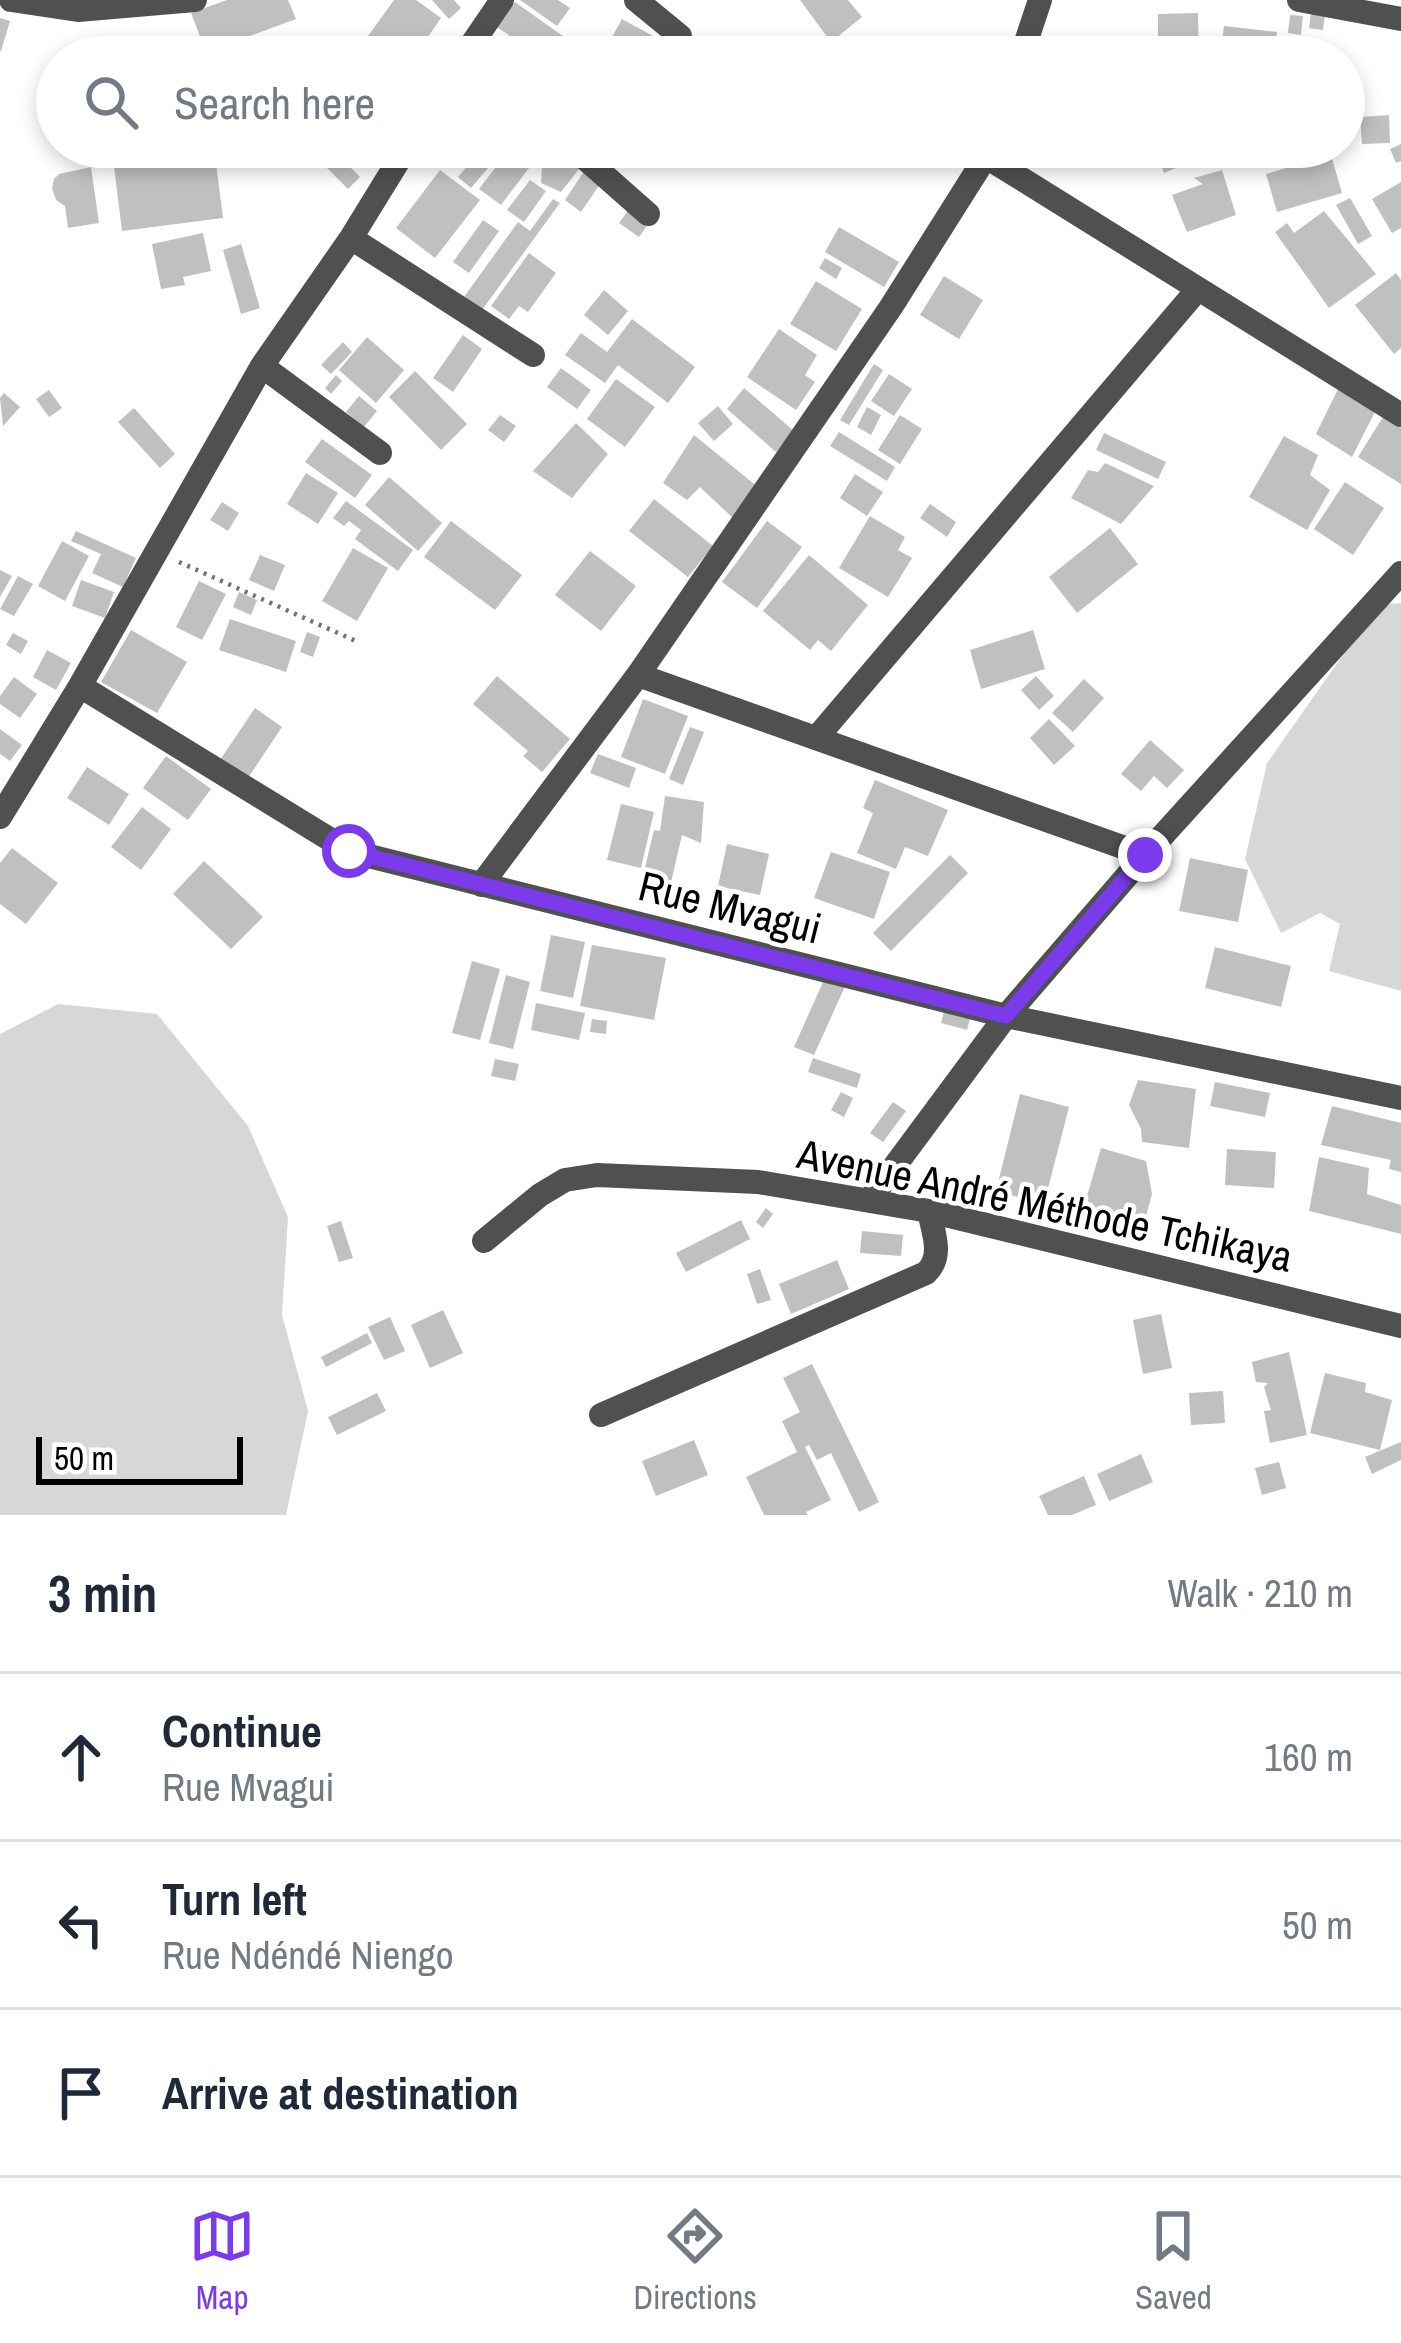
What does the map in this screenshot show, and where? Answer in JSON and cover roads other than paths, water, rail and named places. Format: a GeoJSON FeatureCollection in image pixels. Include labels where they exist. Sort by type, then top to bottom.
{"type":"FeatureCollection","features":[{"type":"Feature","properties":{"kind":"street"},"geometry":{"type":"LineString","coordinates":[[11,0],[78,10],[195,0]]}},
{"type":"Feature","properties":{"kind":"street"},"geometry":{"type":"LineString","coordinates":[[479,36],[502,0]]}},
{"type":"Feature","properties":{"kind":"street"},"geometry":{"type":"LineString","coordinates":[[636,0],[680,36]]}},
{"type":"Feature","properties":{"kind":"street"},"geometry":{"type":"LineString","coordinates":[[1029,36],[1040,0]]}},
{"type":"Feature","properties":{"kind":"street"},"geometry":{"type":"LineString","coordinates":[[1299,0],[1401,19]]}},
{"type":"Feature","properties":{"kind":"street"},"geometry":{"type":"LineString","coordinates":[[0,817],[262,366],[394,168]]}},
{"type":"Feature","properties":{"kind":"street"},"geometry":{"type":"LineString","coordinates":[[596,168],[648,214]]}},
{"type":"Feature","properties":{"kind":"street"},"geometry":{"type":"LineString","coordinates":[[481,885],[638,675],[891,307],[980,168]]}},
{"type":"Feature","properties":{"kind":"street"},"geometry":{"type":"LineString","coordinates":[[1013,168],[1401,416]]}},
{"type":"Feature","properties":{"kind":"street"},"geometry":{"type":"LineString","coordinates":[[351,238],[533,355]]}},
{"type":"Feature","properties":{"kind":"street"},"geometry":{"type":"LineString","coordinates":[[818,736],[1198,289]]}},
{"type":"Feature","properties":{"kind":"street"},"geometry":{"type":"LineString","coordinates":[[262,366],[380,453]]}},
{"type":"Feature","properties":{"kind":"street"},"geometry":{"type":"LineString","coordinates":[[871,1198],[1006,1016],[1401,573]]}},
{"type":"Feature","properties":{"kind":"street"},"geometry":{"type":"LineString","coordinates":[[638,675],[1145,855]]}},
{"type":"Feature","properties":{"kind":"street","name":"Rue Mvagui"},"geometry":{"type":"LineString","coordinates":[[80,686],[349,851],[1006,1016],[1401,1098]]}},
{"type":"Feature","properties":{"kind":"street","name":"Avenue André Méthode Tchikaya"},"geometry":{"type":"LineString","coordinates":[[484,1240],[565,1180],[598,1175],[758,1182],[871,1198],[1401,1326]]}},
{"type":"Feature","properties":{"kind":"street"},"geometry":{"type":"LineString","coordinates":[[601,1415],[926,1273],[933,1267],[937,1248],[929,1211]]}}]}
